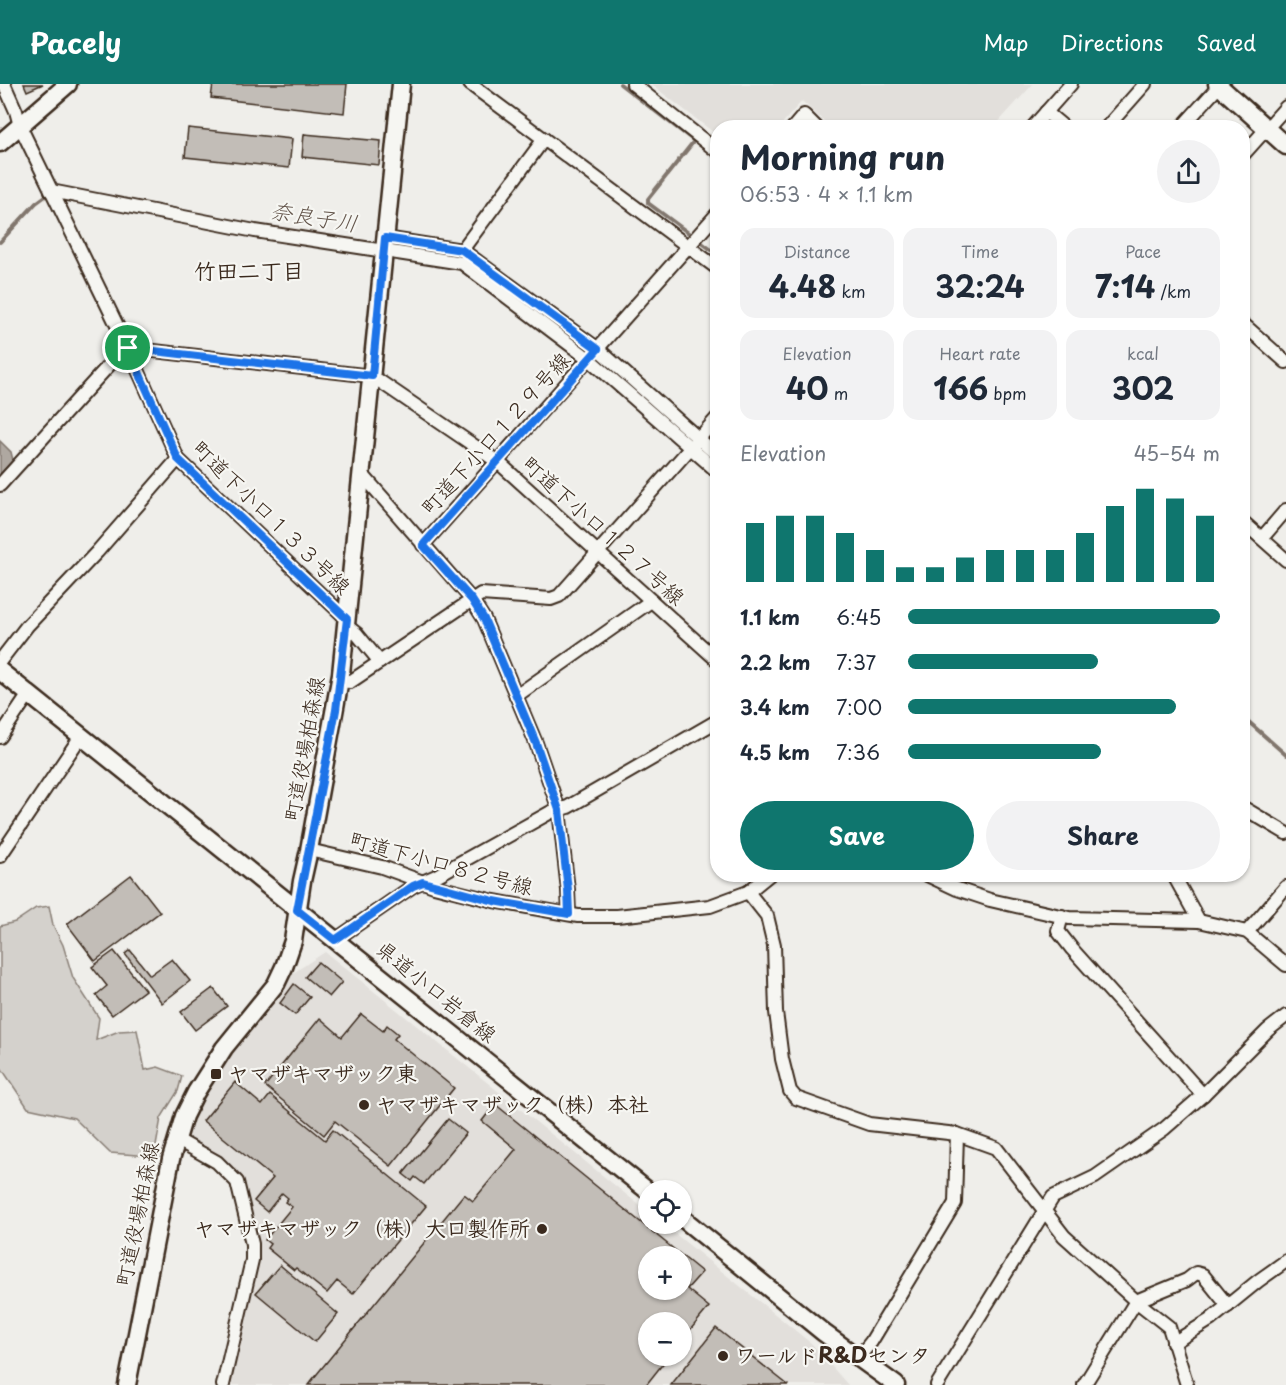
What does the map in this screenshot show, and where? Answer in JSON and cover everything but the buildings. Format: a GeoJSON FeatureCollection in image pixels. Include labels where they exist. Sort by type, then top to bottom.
{"type":"FeatureCollection","features":[{"type":"Feature","properties":{"kind":"street","name":"町道下小口１３３号線"},"geometry":{"type":"LineString","coordinates":[[4,84],[20,126],[128,348],[178,459],[347,622],[380,662]]}},
{"type":"Feature","properties":{"kind":"street"},"geometry":{"type":"LineString","coordinates":[[0,144],[68,84]]}},
{"type":"Feature","properties":{"kind":"street","name":"町道役場柏森線"},"geometry":{"type":"LineString","coordinates":[[127,1385],[176,1139],[190,1104],[212,1064],[278,980],[293,941],[340,681],[401,84]]}},
{"type":"Feature","properties":{"kind":"street"},"geometry":{"type":"LineString","coordinates":[[470,84],[710,263]]}},
{"type":"Feature","properties":{"kind":"street"},"geometry":{"type":"LineString","coordinates":[[633,84],[710,145]]}},
{"type":"Feature","properties":{"kind":"street"},"geometry":{"type":"LineString","coordinates":[[1040,120],[1071,84]]}},
{"type":"Feature","properties":{"kind":"street"},"geometry":{"type":"LineString","coordinates":[[1113,120],[1145,84]]}},
{"type":"Feature","properties":{"kind":"street"},"geometry":{"type":"LineString","coordinates":[[1188,120],[1218,85],[1286,146]]}},
{"type":"Feature","properties":{"kind":"street"},"geometry":{"type":"LineString","coordinates":[[1250,147],[1286,107]]}},
{"type":"Feature","properties":{"kind":"street"},"geometry":{"type":"LineString","coordinates":[[1047,112],[1056,120]]}},
{"type":"Feature","properties":{"kind":"street"},"geometry":{"type":"LineString","coordinates":[[462,250],[544,139]]}},
{"type":"Feature","properties":{"kind":"street"},"geometry":{"type":"LineString","coordinates":[[51,191],[255,231],[462,250],[594,354],[694,443],[710,462]]}},
{"type":"Feature","properties":{"kind":"street","name":"町道下小口１２９号線"},"geometry":{"type":"LineString","coordinates":[[423,545],[710,222]]}},
{"type":"Feature","properties":{"kind":"street"},"geometry":{"type":"LineString","coordinates":[[385,244],[462,263],[594,354]]}},
{"type":"Feature","properties":{"kind":"street"},"geometry":{"type":"LineString","coordinates":[[1250,330],[1286,362]]}},
{"type":"Feature","properties":{"kind":"street"},"geometry":{"type":"LineString","coordinates":[[0,484],[120,353],[128,348]]}},
{"type":"Feature","properties":{"kind":"street","name":"町道下小口１２７号線"},"geometry":{"type":"LineString","coordinates":[[128,348],[372,376],[498,462],[710,654]]}},
{"type":"Feature","properties":{"kind":"street"},"geometry":{"type":"LineString","coordinates":[[340,681],[350,682],[482,594],[551,599],[558,596],[710,426]]}},
{"type":"Feature","properties":{"kind":"street"},"geometry":{"type":"LineString","coordinates":[[694,443],[710,451]]}},
{"type":"Feature","properties":{"kind":"street"},"geometry":{"type":"LineString","coordinates":[[0,661],[27,626],[97,552],[178,459]]}},
{"type":"Feature","properties":{"kind":"street"},"geometry":{"type":"LineString","coordinates":[[362,474],[472,600],[484,619],[536,743],[559,810],[569,914]]}},
{"type":"Feature","properties":{"kind":"street"},"geometry":{"type":"LineString","coordinates":[[1262,538],[1286,510]]}},
{"type":"Feature","properties":{"kind":"street"},"geometry":{"type":"LineString","coordinates":[[1250,528],[1286,560]]}},
{"type":"Feature","properties":{"kind":"street"},"geometry":{"type":"LineString","coordinates":[[516,696],[651,601]]}},
{"type":"Feature","properties":{"kind":"street","name":"県道小口岩倉線"},"geometry":{"type":"LineString","coordinates":[[0,672],[638,1183]]}},
{"type":"Feature","properties":{"kind":"street"},"geometry":{"type":"LineString","coordinates":[[0,737],[28,694]]}},
{"type":"Feature","properties":{"kind":"street"},"geometry":{"type":"LineString","coordinates":[[335,940],[413,886],[568,807],[710,725]]}},
{"type":"Feature","properties":{"kind":"street"},"geometry":{"type":"LineString","coordinates":[[0,856],[81,736]]}},
{"type":"Feature","properties":{"kind":"street"},"geometry":{"type":"LineString","coordinates":[[1250,812],[1286,833]]}},
{"type":"Feature","properties":{"kind":"street","name":"町道下小口８２号線"},"geometry":{"type":"LineString","coordinates":[[309,850],[382,867],[423,882],[494,901],[569,914],[617,916],[710,906],[748,892],[760,882]]}},
{"type":"Feature","properties":{"kind":"street"},"geometry":{"type":"LineString","coordinates":[[942,882],[990,900],[1069,918],[1199,921],[1247,932],[1286,964]]}},
{"type":"Feature","properties":{"kind":"street"},"geometry":{"type":"LineString","coordinates":[[1177,882],[1199,921]]}},
{"type":"Feature","properties":{"kind":"street"},"geometry":{"type":"LineString","coordinates":[[1247,932],[1286,887]]}},
{"type":"Feature","properties":{"kind":"street"},"geometry":{"type":"LineString","coordinates":[[748,892],[766,916],[774,945],[782,1059],[790,1091],[796,1098],[869,1124],[957,1134],[996,1148],[1064,1236],[1136,1301],[1169,1327],[1186,1385]]}},
{"type":"Feature","properties":{"kind":"street"},"geometry":{"type":"LineString","coordinates":[[1062,916],[1058,931],[1072,949],[1203,1095]]}},
{"type":"Feature","properties":{"kind":"street"},"geometry":{"type":"LineString","coordinates":[[937,1385],[1053,1197],[1095,1177],[1164,1129],[1203,1095],[1268,1030],[1286,1016]]}},
{"type":"Feature","properties":{"kind":"street"},"geometry":{"type":"LineString","coordinates":[[858,1358],[871,1342],[955,1203],[957,1134]]}},
{"type":"Feature","properties":{"kind":"street"},"geometry":{"type":"LineString","coordinates":[[176,1139],[217,1162],[237,1182],[252,1244],[252,1260],[223,1385]]}},
{"type":"Feature","properties":{"kind":"street"},"geometry":{"type":"LineString","coordinates":[[692,1226],[858,1358],[896,1385]]}},
{"type":"Feature","properties":{"kind":"street"},"geometry":{"type":"LineString","coordinates":[[1173,1342],[1210,1320],[1286,1261]]}},
{"type":"Feature","properties":{"kind":"street"},"geometry":{"type":"LineString","coordinates":[[1084,1385],[1136,1301],[1187,1280],[1196,1273],[1203,1275],[1228,1306]]}},
{"type":"Feature","properties":{"kind":"shaded area"},"geometry":{"type":"Polygon","coordinates":[[[651,84],[1033,84],[1000,120],[822,120],[802,101],[785,120],[710,120],[710,130],[651,84]]]}},
{"type":"Feature","properties":{"kind":"shaded area"},"geometry":{"type":"Polygon","coordinates":[[[0,441],[11,452],[13,460],[0,475],[0,441]]]}},
{"type":"Feature","properties":{"kind":"shaded area"},"geometry":{"type":"Polygon","coordinates":[[[49,906],[53,925],[63,945],[73,978],[99,1018],[96,1040],[119,1031],[137,1030],[145,1070],[158,1067],[182,1076],[178,1091],[161,1118],[156,1146],[151,1156],[110,1153],[74,1118],[28,1108],[0,1066],[0,926],[15,922],[36,908],[49,906]]]}},
{"type":"Feature","properties":{"kind":"shaded area"},"geometry":{"type":"Polygon","coordinates":[[[325,952],[638,1204],[638,1234],[675,1234],[690,1246],[638,1246],[638,1300],[692,1300],[692,1247],[812,1344],[848,1385],[226,1385],[256,1261],[242,1182],[185,1138],[198,1104],[241,1039],[290,975],[325,952]]]}},
{"type":"Feature","properties":{"kind":"waterway"},"geometry":{"type":"LineString","coordinates":[[620,84],[694,141],[648,199],[648,203],[710,249]]}},
{"type":"Feature","properties":{"kind":"waterway","name":"奈良子川"},"geometry":{"type":"LineString","coordinates":[[0,242],[36,203],[51,192]]}},
{"type":"Feature","properties":{"kind":"waterway","name":"奈良子川"},"geometry":{"type":"LineString","coordinates":[[389,245],[459,256],[463,259]]}},
{"type":"Feature","properties":{"kind":"waterway","name":"奈良子川"},"geometry":{"type":"LineString","coordinates":[[547,320],[601,359],[693,442]]}},
{"type":"Feature","properties":{"kind":"waterway","name":"奈良子川"},"geometry":{"type":"LineString","coordinates":[[1250,723],[1286,755]]}},
{"type":"Feature","properties":{"kind":"place","name":"ヤマザキマザック東"},"geometry":{"type":"Point","coordinates":[216,1074]}},
{"type":"Feature","properties":{"kind":"place","name":"ヤマザキマザック（株）本社"},"geometry":{"type":"Point","coordinates":[364,1105]}},
{"type":"Feature","properties":{"kind":"place","name":"ヤマザキマザック（株）大口製作所"},"geometry":{"type":"Point","coordinates":[542,1229]}},
{"type":"Feature","properties":{"kind":"place","name":"ワールドR&Dセンタ"},"geometry":{"type":"Point","coordinates":[723,1356]}},
{"type":"Feature","properties":{"kind":"district","name":"竹田二丁目"},"geometry":{"type":"Point","coordinates":[249,271]}},
{"type":"Feature","properties":{"kind":"route"},"geometry":{"type":"LineString","coordinates":[[385,238],[462,250],[598,349],[423,545],[472,600],[484,619],[536,743],[559,810],[569,914],[494,901],[423,882],[413,886],[335,940],[297,910],[336,710],[347,619],[178,459],[128,348],[372,376],[385,238]]}}]}
